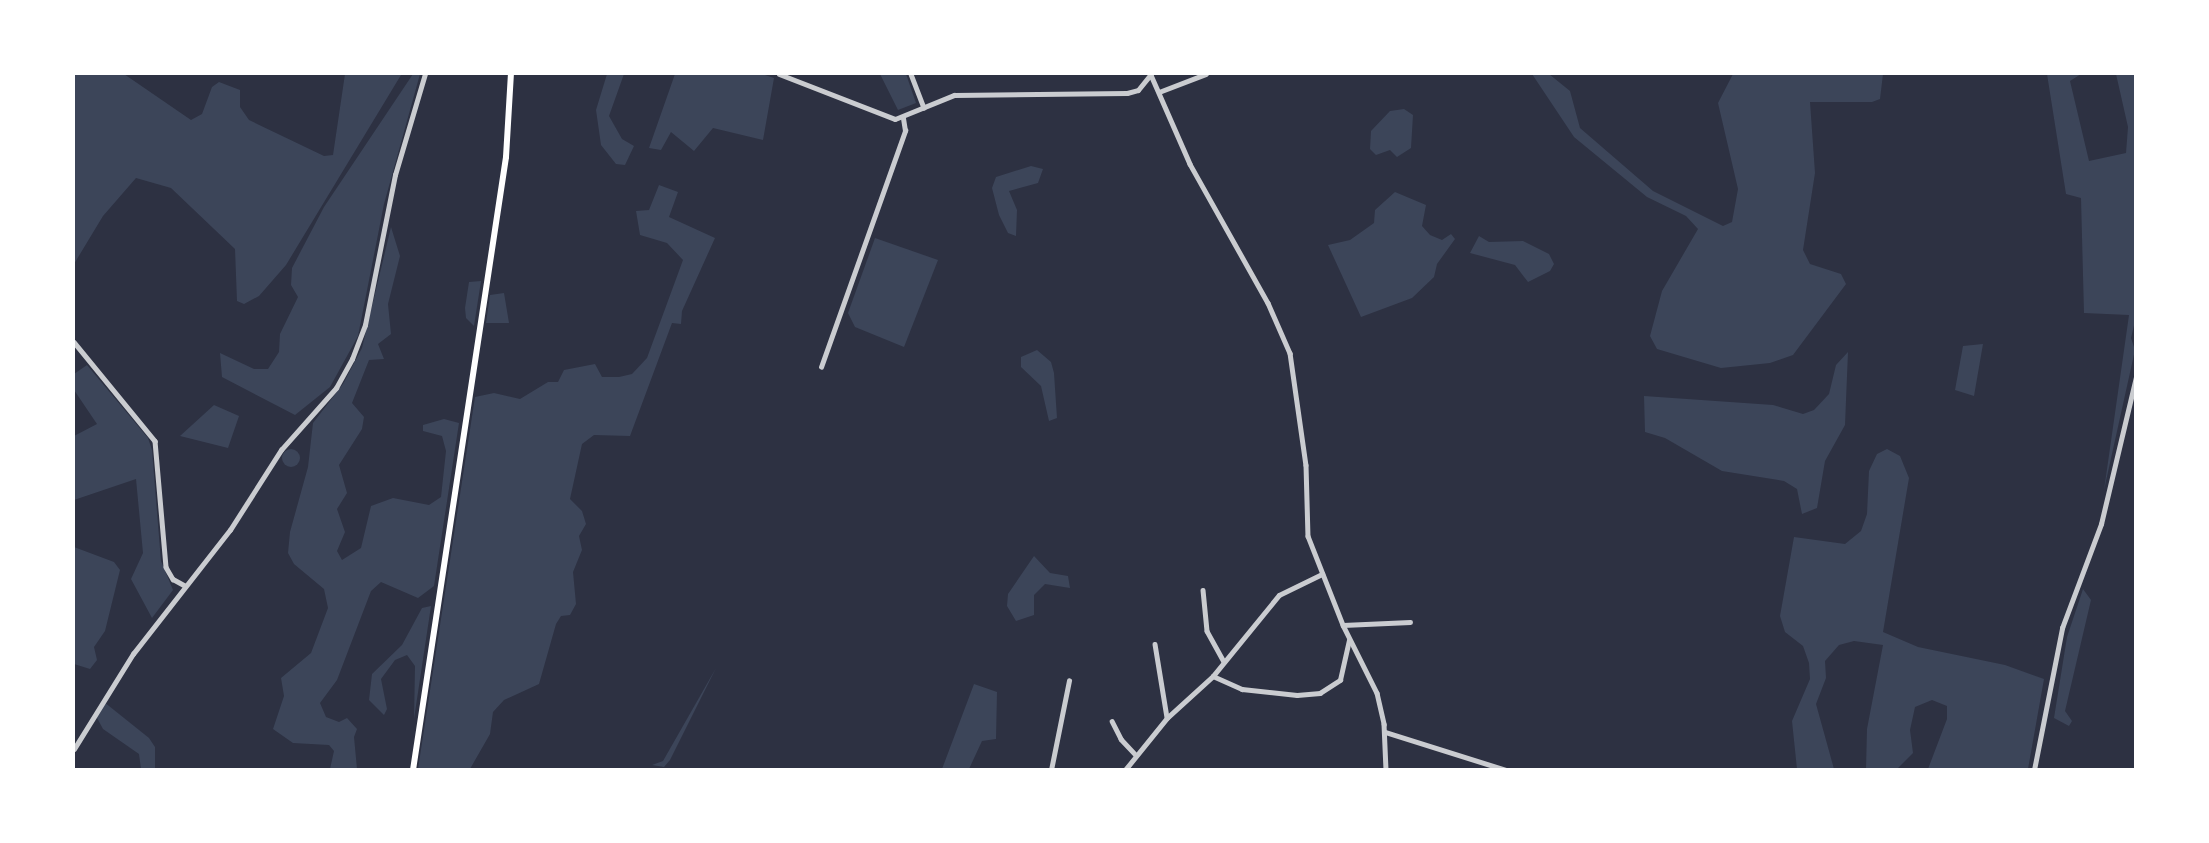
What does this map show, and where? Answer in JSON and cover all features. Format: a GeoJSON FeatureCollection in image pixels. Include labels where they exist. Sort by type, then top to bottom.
{"type":"FeatureCollection","features":[{"type":"Feature","properties":{"kind":"main road"},"geometry":{"type":"LineString","coordinates":[[413,769],[506,157],[511,74]]}},
{"type":"Feature","properties":{"kind":"street"},"geometry":{"type":"LineString","coordinates":[[74,749],[102,698],[184,585],[230,530],[281,450],[336,388],[352,359],[365,325],[395,175],[425,74]]}},
{"type":"Feature","properties":{"kind":"street"},"geometry":{"type":"LineString","coordinates":[[779,74],[879,116],[903,118],[954,95],[1127,93],[1138,90],[1151,74],[1190,164],[1268,303],[1290,353],[1306,465],[1305,524],[1343,625],[1377,693],[1385,732],[1386,769]]}},
{"type":"Feature","properties":{"kind":"street"},"geometry":{"type":"LineString","coordinates":[[911,74],[924,108]]}},
{"type":"Feature","properties":{"kind":"street"},"geometry":{"type":"LineString","coordinates":[[1158,92],[1206,74]]}},
{"type":"Feature","properties":{"kind":"street"},"geometry":{"type":"LineString","coordinates":[[821,367],[905,131],[903,118]]}},
{"type":"Feature","properties":{"kind":"street"},"geometry":{"type":"LineString","coordinates":[[74,342],[155,441],[166,567],[173,579],[184,585]]}},
{"type":"Feature","properties":{"kind":"street"},"geometry":{"type":"LineString","coordinates":[[2034,769],[2062,628],[2101,524],[2136,377]]}},
{"type":"Feature","properties":{"kind":"street"},"geometry":{"type":"LineString","coordinates":[[1125,769],[1167,718],[1213,676],[1279,595],[1321,572]]}},
{"type":"Feature","properties":{"kind":"street"},"geometry":{"type":"LineString","coordinates":[[1203,590],[1207,631],[1224,662]]}},
{"type":"Feature","properties":{"kind":"street"},"geometry":{"type":"LineString","coordinates":[[1343,625],[1410,622]]}},
{"type":"Feature","properties":{"kind":"street"},"geometry":{"type":"LineString","coordinates":[[1213,676],[1242,689],[1320,693],[1340,680],[1350,640]]}},
{"type":"Feature","properties":{"kind":"street"},"geometry":{"type":"LineString","coordinates":[[1154,644],[1167,718]]}},
{"type":"Feature","properties":{"kind":"street"},"geometry":{"type":"LineString","coordinates":[[1051,769],[1069,681]]}},
{"type":"Feature","properties":{"kind":"street"},"geometry":{"type":"LineString","coordinates":[[1112,721],[1121,739],[1136,755]]}},
{"type":"Feature","properties":{"kind":"street"},"geometry":{"type":"LineString","coordinates":[[1385,732],[1506,769]]}},
{"type":"Feature","properties":{"kind":"shaded area"},"geometry":{"type":"Polygon","coordinates":[[[74,74],[124,74],[191,120],[202,114],[212,87],[219,82],[240,90],[240,107],[249,120],[324,156],[333,155],[345,74],[401,75],[286,265],[259,296],[244,304],[237,301],[235,249],[171,188],[136,178],[103,216],[74,264],[74,74]]]}},
{"type":"Feature","properties":{"kind":"shaded area"},"geometry":{"type":"Polygon","coordinates":[[[413,74],[420,74],[384,204],[358,336],[330,387],[295,415],[222,377],[220,353],[254,369],[268,369],[279,352],[280,334],[298,297],[291,285],[292,268],[324,207],[413,74]]]}},
{"type":"Feature","properties":{"kind":"shaded area"},"geometry":{"type":"Polygon","coordinates":[[[607,74],[624,74],[609,116],[622,139],[634,146],[625,165],[616,164],[601,145],[596,110],[607,74]]]}},
{"type":"Feature","properties":{"kind":"shaded area"},"geometry":{"type":"Polygon","coordinates":[[[675,74],[762,74],[774,78],[763,140],[713,128],[694,151],[671,132],[661,150],[649,148],[675,74]]]}},
{"type":"Feature","properties":{"kind":"shaded area"},"geometry":{"type":"Polygon","coordinates":[[[880,74],[906,74],[916,103],[898,110],[880,74]]]}},
{"type":"Feature","properties":{"kind":"shaded area"},"geometry":{"type":"Polygon","coordinates":[[[1532,74],[1549,74],[1570,91],[1580,128],[1653,191],[1723,226],[1732,222],[1738,189],[1718,103],[1733,74],[1883,74],[1880,99],[1872,102],[1810,102],[1815,173],[1803,250],[1810,264],[1841,274],[1846,284],[1793,355],[1770,363],[1721,368],[1657,349],[1650,336],[1662,291],[1698,229],[1686,216],[1647,197],[1574,137],[1532,74]]]}},
{"type":"Feature","properties":{"kind":"shaded area"},"geometry":{"type":"Polygon","coordinates":[[[2047,74],[2081,74],[2070,81],[2089,161],[2126,153],[2128,127],[2116,74],[2135,74],[2136,317],[2131,338],[2135,350],[2104,490],[2129,315],[2084,313],[2081,198],[2066,194],[2047,74]]]}},
{"type":"Feature","properties":{"kind":"shaded area"},"geometry":{"type":"Polygon","coordinates":[[[1404,109],[1413,115],[1411,148],[1397,157],[1390,150],[1376,155],[1370,149],[1371,131],[1390,111],[1404,109]]]}},
{"type":"Feature","properties":{"kind":"shaded area"},"geometry":{"type":"Polygon","coordinates":[[[1031,166],[1043,169],[1038,183],[1009,191],[1017,210],[1016,236],[1008,233],[999,215],[992,188],[996,177],[1031,166]]]}},
{"type":"Feature","properties":{"kind":"shaded area"},"geometry":{"type":"Polygon","coordinates":[[[659,185],[678,192],[669,217],[715,238],[682,311],[681,324],[672,323],[630,436],[594,435],[582,444],[570,499],[582,511],[586,524],[579,536],[582,550],[573,572],[576,604],[570,615],[561,616],[556,624],[539,684],[504,700],[493,712],[490,734],[470,769],[418,769],[475,397],[494,393],[520,399],[548,382],[558,382],[564,370],[595,364],[602,377],[619,377],[632,374],[647,358],[683,260],[667,243],[640,235],[636,211],[649,210],[659,185]]]}},
{"type":"Feature","properties":{"kind":"shaded area"},"geometry":{"type":"Polygon","coordinates":[[[1395,192],[1426,205],[1422,226],[1430,235],[1442,240],[1451,234],[1455,239],[1437,264],[1434,277],[1412,298],[1361,317],[1328,245],[1350,240],[1374,223],[1375,210],[1395,192]]]}},
{"type":"Feature","properties":{"kind":"shaded area"},"geometry":{"type":"Polygon","coordinates":[[[391,227],[400,256],[388,304],[391,334],[378,344],[384,359],[369,360],[352,403],[364,417],[362,429],[339,465],[347,493],[337,509],[345,532],[337,551],[342,560],[361,548],[371,506],[393,498],[429,505],[441,497],[446,451],[442,436],[423,431],[423,425],[444,419],[459,423],[434,586],[418,598],[381,582],[371,591],[337,680],[320,703],[326,717],[339,722],[347,718],[357,729],[354,737],[357,769],[330,769],[334,751],[329,745],[293,743],[273,729],[284,696],[281,678],[311,653],[328,608],[324,589],[294,564],[288,553],[290,532],[308,467],[313,423],[343,384],[362,348],[391,227]]]}},
{"type":"Feature","properties":{"kind":"shaded area"},"geometry":{"type":"Polygon","coordinates":[[[1479,236],[1489,242],[1523,241],[1549,254],[1554,264],[1550,271],[1528,282],[1515,265],[1470,253],[1479,236]]]}},
{"type":"Feature","properties":{"kind":"shaded area"},"geometry":{"type":"Polygon","coordinates":[[[875,238],[938,260],[904,347],[855,327],[848,313],[875,238]]]}},
{"type":"Feature","properties":{"kind":"shaded area"},"geometry":{"type":"Polygon","coordinates":[[[481,281],[474,326],[466,318],[469,282],[481,281]]]}},
{"type":"Feature","properties":{"kind":"shaded area"},"geometry":{"type":"Polygon","coordinates":[[[504,293],[509,323],[486,323],[490,295],[504,293]]]}},
{"type":"Feature","properties":{"kind":"shaded area"},"geometry":{"type":"Polygon","coordinates":[[[1983,344],[1974,396],[1955,390],[1963,346],[1983,344]]]}},
{"type":"Feature","properties":{"kind":"shaded area"},"geometry":{"type":"Polygon","coordinates":[[[1037,350],[1051,362],[1054,373],[1057,418],[1049,421],[1041,386],[1021,367],[1021,357],[1037,350]]]}},
{"type":"Feature","properties":{"kind":"shaded area"},"geometry":{"type":"Polygon","coordinates":[[[1848,352],[1845,425],[1825,461],[1817,508],[1802,514],[1797,489],[1784,481],[1722,471],[1665,438],[1645,432],[1644,396],[1773,405],[1803,414],[1814,410],[1829,394],[1836,365],[1848,352]]]}},
{"type":"Feature","properties":{"kind":"shaded area"},"geometry":{"type":"Polygon","coordinates":[[[87,365],[148,438],[152,450],[161,561],[173,590],[152,618],[131,579],[143,553],[136,479],[74,500],[74,436],[97,424],[74,390],[74,374],[87,365]]]}},
{"type":"Feature","properties":{"kind":"shaded area"},"geometry":{"type":"Polygon","coordinates":[[[214,405],[239,416],[228,448],[180,436],[214,405]]]}},
{"type":"Feature","properties":{"kind":"shaded area"},"geometry":{"type":"Polygon","coordinates":[[[287,449],[295,449],[300,458],[298,465],[287,467],[282,462],[282,454],[287,449]]]}},
{"type":"Feature","properties":{"kind":"shaded area"},"geometry":{"type":"Polygon","coordinates":[[[1887,449],[1900,456],[1909,478],[1883,632],[1918,647],[2005,665],[2044,679],[2028,769],[1928,769],[1947,719],[1947,706],[1932,700],[1915,707],[1910,730],[1913,753],[1897,769],[1866,769],[1867,729],[1883,645],[1854,641],[1839,645],[1825,661],[1826,678],[1816,704],[1834,769],[1797,769],[1792,721],[1810,679],[1809,663],[1803,646],[1785,632],[1780,616],[1794,537],[1845,544],[1861,531],[1867,514],[1869,471],[1877,454],[1887,449]]]}},
{"type":"Feature","properties":{"kind":"shaded area"},"geometry":{"type":"Polygon","coordinates":[[[74,547],[114,562],[120,570],[105,631],[94,647],[97,660],[90,669],[74,664],[74,547]]]}},
{"type":"Feature","properties":{"kind":"shaded area"},"geometry":{"type":"Polygon","coordinates":[[[1034,556],[1050,573],[1068,576],[1070,588],[1045,584],[1034,595],[1034,615],[1016,621],[1007,606],[1008,594],[1034,556]]]}},
{"type":"Feature","properties":{"kind":"shaded area"},"geometry":{"type":"Polygon","coordinates":[[[2083,589],[2091,600],[2065,711],[2072,721],[2069,726],[2054,718],[2067,637],[2083,589]]]}},
{"type":"Feature","properties":{"kind":"shaded area"},"geometry":{"type":"Polygon","coordinates":[[[431,606],[414,719],[415,666],[407,655],[395,660],[381,679],[387,709],[384,715],[369,700],[372,674],[402,645],[422,608],[431,606]]]}},
{"type":"Feature","properties":{"kind":"shaded area"},"geometry":{"type":"Polygon","coordinates":[[[716,668],[670,760],[664,767],[652,765],[663,761],[716,668]]]}},
{"type":"Feature","properties":{"kind":"shaded area"},"geometry":{"type":"Polygon","coordinates":[[[974,684],[997,692],[996,739],[982,741],[969,769],[942,769],[974,684]]]}},
{"type":"Feature","properties":{"kind":"shaded area"},"geometry":{"type":"Polygon","coordinates":[[[104,702],[149,738],[155,747],[155,769],[141,769],[139,754],[103,729],[96,716],[104,702]]]}}]}
